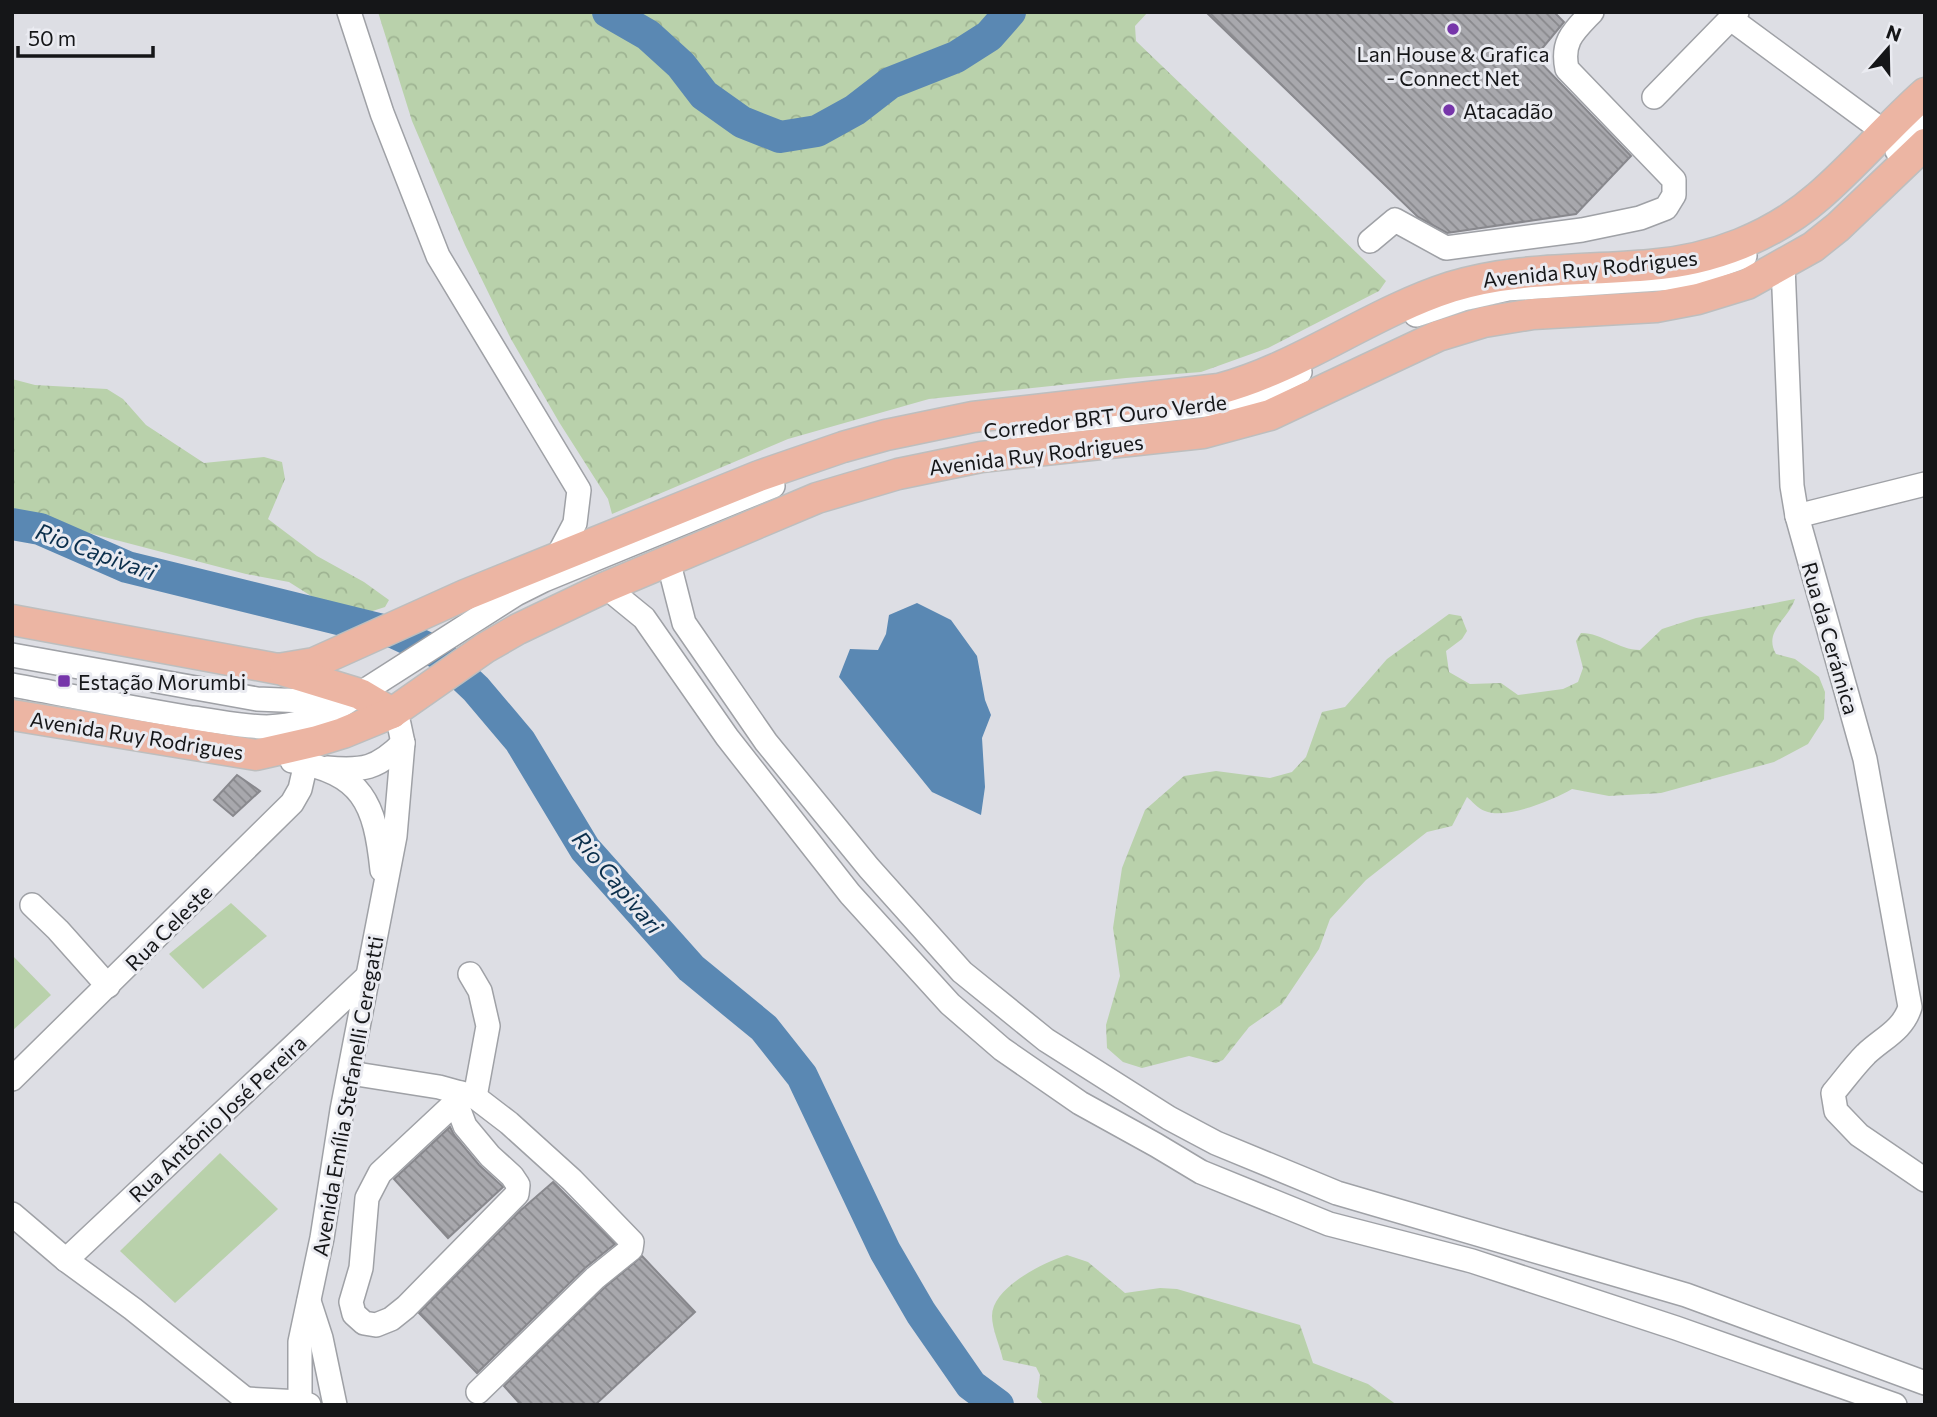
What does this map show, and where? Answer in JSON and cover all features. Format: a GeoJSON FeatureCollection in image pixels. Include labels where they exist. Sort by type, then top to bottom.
{"type":"FeatureCollection","features":[{"type":"Feature","properties":{"kind":"main road","name":"Avenida Ruy Rodrigues"},"geometry":{"type":"LineString","coordinates":[[12,620],[278,669],[314,663],[465,595],[780,468],[886,435],[995,414],[1219,389],[1258,377],[1390,311],[1454,286],[1506,275],[1686,261],[1718,252],[1745,242],[1797,213],[1925,93]]}},
{"type":"Feature","properties":{"kind":"main road","name":"Avenida Ruy Rodrigues"},"geometry":{"type":"LineString","coordinates":[[12,715],[256,755],[343,733],[403,705],[485,648],[518,629],[606,587],[817,498],[898,474],[981,457],[1203,433],[1248,423],[1292,406],[1438,336],[1484,321],[1534,314],[1675,304],[1747,284],[1813,247],[1839,227],[1925,144]]}},
{"type":"Feature","properties":{"kind":"main road"},"geometry":{"type":"LineString","coordinates":[[278,669],[403,705]]}},
{"type":"Feature","properties":{"kind":"street"},"geometry":{"type":"LineString","coordinates":[[349,12],[382,113],[438,256],[579,490],[575,523],[556,559]]}},
{"type":"Feature","properties":{"kind":"street"},"geometry":{"type":"LineString","coordinates":[[1370,241],[1395,220],[1446,248],[1582,230],[1640,218],[1666,208],[1674,195],[1674,180],[1567,69],[1564,54],[1567,43],[1592,12]]}},
{"type":"Feature","properties":{"kind":"street"},"geometry":{"type":"LineString","coordinates":[[1654,97],[1734,16],[1884,131]]}},
{"type":"Feature","properties":{"kind":"street","name":"Corredor BRT Ouro Verde"},"geometry":{"type":"LineString","coordinates":[[12,685],[161,713],[267,727],[302,723],[323,717],[497,604],[544,580],[765,490],[847,461],[911,444],[975,432],[1222,403],[1264,390],[1404,320],[1463,299],[1508,289],[1653,281],[1723,266],[1779,239],[1804,223],[1848,185],[1925,109]]}},
{"type":"Feature","properties":{"kind":"street","name":"Corredor BRT Ouro Verde"},"geometry":{"type":"LineString","coordinates":[[455,632],[773,501],[853,472],[979,444],[1222,415],[1244,410],[1286,394],[1433,323],[1477,309],[1532,300],[1654,293],[1729,276],[1776,254],[1822,223],[1925,125]]}},
{"type":"Feature","properties":{"kind":"street","name":"Rua da Cerámica"},"geometry":{"type":"LineString","coordinates":[[1783,265],[1792,486],[1797,516],[1866,759],[1910,1007],[1907,1018],[1866,1054],[1833,1093],[1836,1111],[1860,1135],[1925,1180]]}},
{"type":"Feature","properties":{"kind":"street"},"geometry":{"type":"LineString","coordinates":[[1438,336],[1494,324],[1661,317],[1709,305],[1761,286],[1784,299]]}},
{"type":"Feature","properties":{"kind":"street"},"geometry":{"type":"LineString","coordinates":[[1797,516],[1925,484]]}},
{"type":"Feature","properties":{"kind":"street"},"geometry":{"type":"LineString","coordinates":[[668,560],[684,623],[766,742],[869,868],[962,972],[1046,1041],[1170,1118],[1216,1143],[1337,1193],[1686,1295],[1925,1383]]}},
{"type":"Feature","properties":{"kind":"street"},"geometry":{"type":"LineString","coordinates":[[606,587],[644,618],[727,737],[850,894],[950,1004],[1002,1049],[1080,1103],[1201,1172],[1329,1224],[1472,1261],[1676,1328],[1895,1405]]}},
{"type":"Feature","properties":{"kind":"street","name":"Corredor BRT Ouro Verde"},"geometry":{"type":"LineString","coordinates":[[12,655],[257,699],[305,701],[360,694]]}},
{"type":"Feature","properties":{"kind":"street","name":"Avenida Emília Stefanelli Ceregatti"},"geometry":{"type":"LineString","coordinates":[[12,1214],[66,1260],[133,1309],[250,1402],[303,1404],[300,1342],[322,1238],[349,1073],[395,836],[403,743],[399,724],[403,705]]}},
{"type":"Feature","properties":{"kind":"street"},"geometry":{"type":"LineString","coordinates":[[316,766],[347,770],[371,767],[388,758],[403,743]]}},
{"type":"Feature","properties":{"kind":"street","name":"Avenida Emília Stefanelli Ceregatti"},"geometry":{"type":"LineString","coordinates":[[256,755],[316,766],[349,783],[367,804],[378,838],[385,890]]}},
{"type":"Feature","properties":{"kind":"street","name":"Rua Celeste"},"geometry":{"type":"LineString","coordinates":[[12,1079],[292,803],[316,766]]}},
{"type":"Feature","properties":{"kind":"street"},"geometry":{"type":"LineString","coordinates":[[32,905],[108,986]]}},
{"type":"Feature","properties":{"kind":"street"},"geometry":{"type":"LineString","coordinates":[[464,1097],[374,1180],[367,1198],[361,1268],[351,1302],[354,1314],[364,1323],[376,1325],[391,1319],[406,1307],[517,1195],[518,1185],[512,1176],[490,1156],[465,1126],[464,1097],[488,1026],[480,991],[470,974]]}},
{"type":"Feature","properties":{"kind":"street","name":"Rua Antônio José Pereira"},"geometry":{"type":"LineString","coordinates":[[66,1260],[368,976]]}},
{"type":"Feature","properties":{"kind":"street"},"geometry":{"type":"LineString","coordinates":[[1032,1069],[1046,1041]]}},
{"type":"Feature","properties":{"kind":"street"},"geometry":{"type":"LineString","coordinates":[[349,1073],[439,1087],[493,1110],[572,1180],[632,1242],[631,1249],[595,1278],[478,1392]]}},
{"type":"Feature","properties":{"kind":"street"},"geometry":{"type":"LineString","coordinates":[[1201,1172],[1216,1143]]}},
{"type":"Feature","properties":{"kind":"street","name":"Avenida Emília Stefanelli Ceregatti"},"geometry":{"type":"LineString","coordinates":[[309,1301],[321,1338],[335,1405]]}},
{"type":"Feature","properties":{"kind":"green space"},"geometry":{"type":"Polygon","coordinates":[[[378,12],[1148,12],[1135,26],[1136,41],[1386,281],[1379,291],[1268,348],[1201,372],[929,399],[788,439],[612,514],[608,499],[511,339],[465,245],[412,121],[378,12]]]}},
{"type":"Feature","properties":{"kind":"green space"},"geometry":{"type":"Polygon","coordinates":[[[12,379],[35,385],[107,389],[123,399],[146,425],[204,463],[264,457],[282,462],[285,479],[268,519],[317,556],[364,582],[389,600],[385,607],[354,617],[338,613],[289,582],[246,574],[24,516],[12,506],[12,379]]]}},
{"type":"Feature","properties":{"kind":"green space"},"geometry":{"type":"Polygon","coordinates":[[[1795,599],[1772,639],[1776,654],[1795,659],[1819,677],[1825,692],[1824,719],[1808,744],[1774,762],[1661,793],[1609,796],[1572,789],[1542,803],[1505,813],[1482,810],[1467,797],[1452,826],[1427,832],[1366,880],[1330,919],[1319,949],[1282,1004],[1249,1027],[1223,1060],[1216,1063],[1189,1056],[1142,1068],[1123,1062],[1107,1048],[1106,1025],[1120,976],[1113,928],[1122,868],[1145,810],[1184,776],[1216,771],[1270,778],[1292,772],[1306,757],[1322,712],[1345,707],[1387,659],[1449,614],[1461,616],[1467,631],[1462,639],[1446,651],[1449,672],[1470,684],[1501,683],[1518,695],[1563,689],[1578,682],[1583,668],[1576,641],[1581,633],[1640,650],[1662,629],[1696,618],[1795,599]]]}},
{"type":"Feature","properties":{"kind":"green space"},"geometry":{"type":"Polygon","coordinates":[[[231,903],[267,936],[203,989],[169,954],[231,903]]]}},
{"type":"Feature","properties":{"kind":"green space"},"geometry":{"type":"Polygon","coordinates":[[[12,955],[51,995],[12,1031],[12,955]]]}},
{"type":"Feature","properties":{"kind":"green space"},"geometry":{"type":"Polygon","coordinates":[[[220,1153],[278,1209],[175,1303],[120,1251],[220,1153]]]}},
{"type":"Feature","properties":{"kind":"green space"},"geometry":{"type":"Polygon","coordinates":[[[1067,1255],[1088,1262],[1125,1293],[1160,1288],[1177,1289],[1300,1325],[1313,1363],[1368,1384],[1397,1405],[1044,1405],[1037,1397],[1040,1375],[1036,1367],[1003,1360],[992,1316],[994,1305],[1001,1295],[1021,1277],[1067,1255]]]}},
{"type":"Feature","properties":{"kind":"water"},"geometry":{"type":"Polygon","coordinates":[[[917,603],[951,620],[977,656],[985,700],[991,715],[982,738],[985,787],[981,815],[932,792],[839,677],[850,649],[878,650],[886,634],[889,615],[917,603]]]}},
{"type":"Feature","properties":{"kind":"building","name":"Atacadão"},"geometry":{"type":"Polygon","coordinates":[[[1206,12],[1554,12],[1564,22],[1535,57],[1631,156],[1576,214],[1447,233],[1418,217],[1206,12]]]}},
{"type":"Feature","properties":{"kind":"building"},"geometry":{"type":"Polygon","coordinates":[[[237,775],[260,791],[233,816],[214,800],[237,775]]]}},
{"type":"Feature","properties":{"kind":"building"},"geometry":{"type":"Polygon","coordinates":[[[450,1127],[479,1165],[503,1187],[448,1238],[394,1179],[450,1127]]]}},
{"type":"Feature","properties":{"kind":"building"},"geometry":{"type":"Polygon","coordinates":[[[553,1182],[615,1244],[585,1268],[477,1373],[419,1313],[521,1210],[553,1182]]]}},
{"type":"Feature","properties":{"kind":"building"},"geometry":{"type":"Polygon","coordinates":[[[642,1256],[695,1312],[595,1405],[521,1405],[504,1386],[604,1288],[642,1256]]]}},
{"type":"Feature","properties":{"kind":"waterway"},"geometry":{"type":"LineString","coordinates":[[608,12],[648,35],[681,65],[704,95],[742,122],[780,137],[817,131],[855,110],[890,83],[956,57],[989,36],[1010,12]]}},
{"type":"Feature","properties":{"kind":"waterway","name":"Rio Capivari"},"geometry":{"type":"LineString","coordinates":[[12,524],[40,529],[127,567],[395,633],[438,653],[476,689],[520,741],[585,849],[691,968],[764,1028],[802,1076],[885,1251],[921,1313],[971,1385],[998,1405]]}},
{"type":"Feature","properties":{"kind":"place","name":"Lan House & Grafica - Connect Net"},"geometry":{"type":"Point","coordinates":[1453,29]}},
{"type":"Feature","properties":{"kind":"place","name":"Atacadão"},"geometry":{"type":"Point","coordinates":[1449,110]}},
{"type":"Feature","properties":{"kind":"place","name":"Estação Morumbi"},"geometry":{"type":"Point","coordinates":[64,681]}}]}
